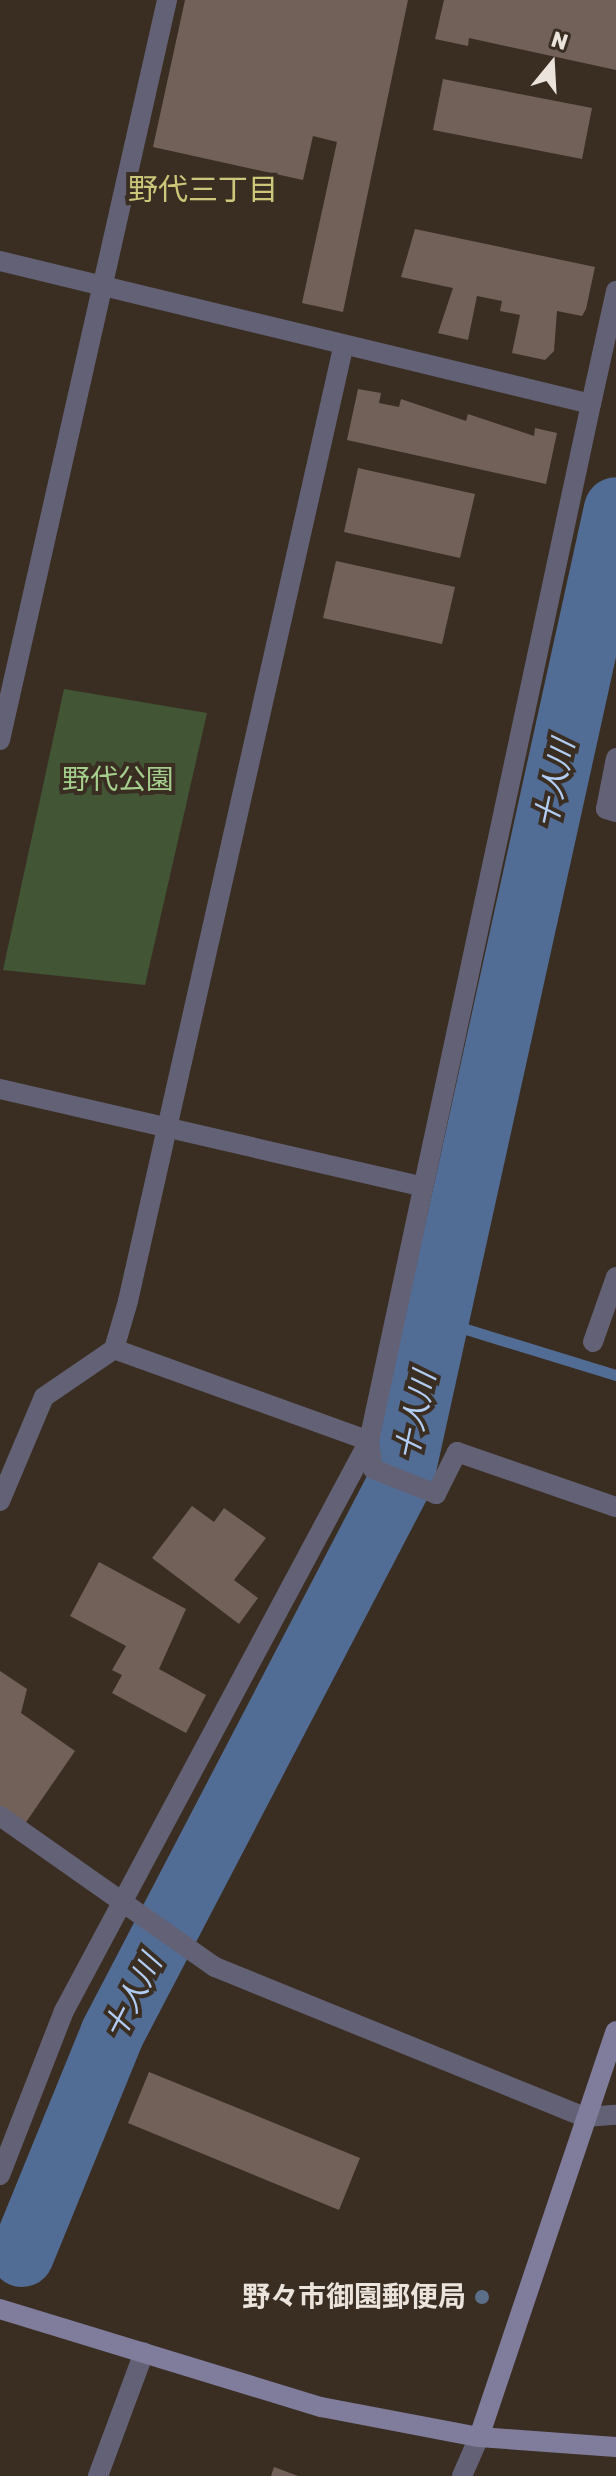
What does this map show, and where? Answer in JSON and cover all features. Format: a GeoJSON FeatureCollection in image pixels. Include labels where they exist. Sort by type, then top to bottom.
{"type":"FeatureCollection","features":[{"type":"Feature","properties":{"kind":"street"},"geometry":{"type":"LineString","coordinates":[[0,740],[167,0]]}},
{"type":"Feature","properties":{"kind":"street"},"geometry":{"type":"LineString","coordinates":[[0,261],[343,348],[591,404]]}},
{"type":"Feature","properties":{"kind":"street"},"geometry":{"type":"LineString","coordinates":[[0,2175],[64,2011],[129,1910],[369,1441],[420,1186],[616,291]]}},
{"type":"Feature","properties":{"kind":"street"},"geometry":{"type":"LineString","coordinates":[[0,1501],[44,1397],[114,1349],[168,1128],[343,348]]}},
{"type":"Feature","properties":{"kind":"street"},"geometry":{"type":"LineString","coordinates":[[616,758],[606,809],[616,812]]}},
{"type":"Feature","properties":{"kind":"street"},"geometry":{"type":"LineString","coordinates":[[0,1089],[420,1186]]}},
{"type":"Feature","properties":{"kind":"street"},"geometry":{"type":"LineString","coordinates":[[593,1342],[616,1277]]}},
{"type":"Feature","properties":{"kind":"street"},"geometry":{"type":"LineString","coordinates":[[114,1349],[369,1441]]}},
{"type":"Feature","properties":{"kind":"street"},"geometry":{"type":"LineString","coordinates":[[369,1441],[373,1469],[436,1494],[457,1452],[616,1507]]}},
{"type":"Feature","properties":{"kind":"street"},"geometry":{"type":"LineString","coordinates":[[0,1816],[129,1910],[188,1944],[215,1967],[585,2117],[616,2115]]}},
{"type":"Feature","properties":{"kind":"street"},"geometry":{"type":"LineString","coordinates":[[462,2476],[479,2437],[616,2031]]}},
{"type":"Feature","properties":{"kind":"street"},"geometry":{"type":"LineString","coordinates":[[0,2309],[321,2407],[479,2437],[616,2447]]}},
{"type":"Feature","properties":{"kind":"street"},"geometry":{"type":"LineString","coordinates":[[98,2476],[144,2352]]}},
{"type":"Feature","properties":{"kind":"green space","name":"野代公園"},"geometry":{"type":"Polygon","coordinates":[[[64,689],[207,713],[145,985],[3,970],[64,689]]]}},
{"type":"Feature","properties":{"kind":"building"},"geometry":{"type":"Polygon","coordinates":[[[185,0],[408,0],[343,312],[302,303],[337,142],[313,136],[303,180],[153,147],[185,0]]]}},
{"type":"Feature","properties":{"kind":"building"},"geometry":{"type":"Polygon","coordinates":[[[444,0],[616,0],[616,70],[469,38],[468,46],[435,39],[444,0]]]}},
{"type":"Feature","properties":{"kind":"building"},"geometry":{"type":"Polygon","coordinates":[[[443,79],[592,108],[582,159],[433,130],[443,79]]]}},
{"type":"Feature","properties":{"kind":"building"},"geometry":{"type":"Polygon","coordinates":[[[415,229],[595,267],[586,309],[582,316],[557,311],[554,351],[545,360],[512,353],[520,315],[500,311],[502,301],[477,296],[468,340],[438,333],[453,288],[401,277],[415,229]]]}},
{"type":"Feature","properties":{"kind":"building"},"geometry":{"type":"Polygon","coordinates":[[[358,389],[381,393],[379,403],[399,407],[401,399],[466,421],[468,414],[534,436],[535,428],[557,433],[546,484],[347,440],[358,389]]]}},
{"type":"Feature","properties":{"kind":"building"},"geometry":{"type":"Polygon","coordinates":[[[358,468],[475,494],[460,558],[344,532],[358,468]]]}},
{"type":"Feature","properties":{"kind":"building"},"geometry":{"type":"Polygon","coordinates":[[[336,561],[455,587],[442,644],[323,618],[336,561]]]}},
{"type":"Feature","properties":{"kind":"building"},"geometry":{"type":"Polygon","coordinates":[[[192,1506],[214,1522],[224,1508],[266,1538],[234,1580],[258,1598],[239,1624],[152,1558],[192,1506]]]}},
{"type":"Feature","properties":{"kind":"building"},"geometry":{"type":"Polygon","coordinates":[[[99,1562],[186,1609],[159,1669],[206,1695],[186,1733],[112,1693],[122,1675],[112,1670],[126,1646],[70,1616],[99,1562]]]}},
{"type":"Feature","properties":{"kind":"building"},"geometry":{"type":"Polygon","coordinates":[[[0,1671],[27,1689],[21,1713],[75,1751],[22,1828],[0,1813],[0,1671]]]}},
{"type":"Feature","properties":{"kind":"building"},"geometry":{"type":"Polygon","coordinates":[[[149,2072],[360,2158],[339,2210],[128,2123],[149,2072]]]}},
{"type":"Feature","properties":{"kind":"building"},"geometry":{"type":"Polygon","coordinates":[[[274,2467],[298,2476],[271,2476],[274,2467]]]}},
{"type":"Feature","properties":{"kind":"waterway","name":"十人川"},"geometry":{"type":"LineString","coordinates":[[22,2255],[112,2034],[402,1478],[616,509]]}},
{"type":"Feature","properties":{"kind":"waterway"},"geometry":{"type":"LineString","coordinates":[[440,1321],[616,1375]]}},
{"type":"Feature","properties":{"kind":"place","name":"野々市御園郵便局"},"geometry":{"type":"Point","coordinates":[482,2297]}},
{"type":"Feature","properties":{"kind":"district","name":"野代三丁目"},"geometry":{"type":"Point","coordinates":[203,190]}}]}
